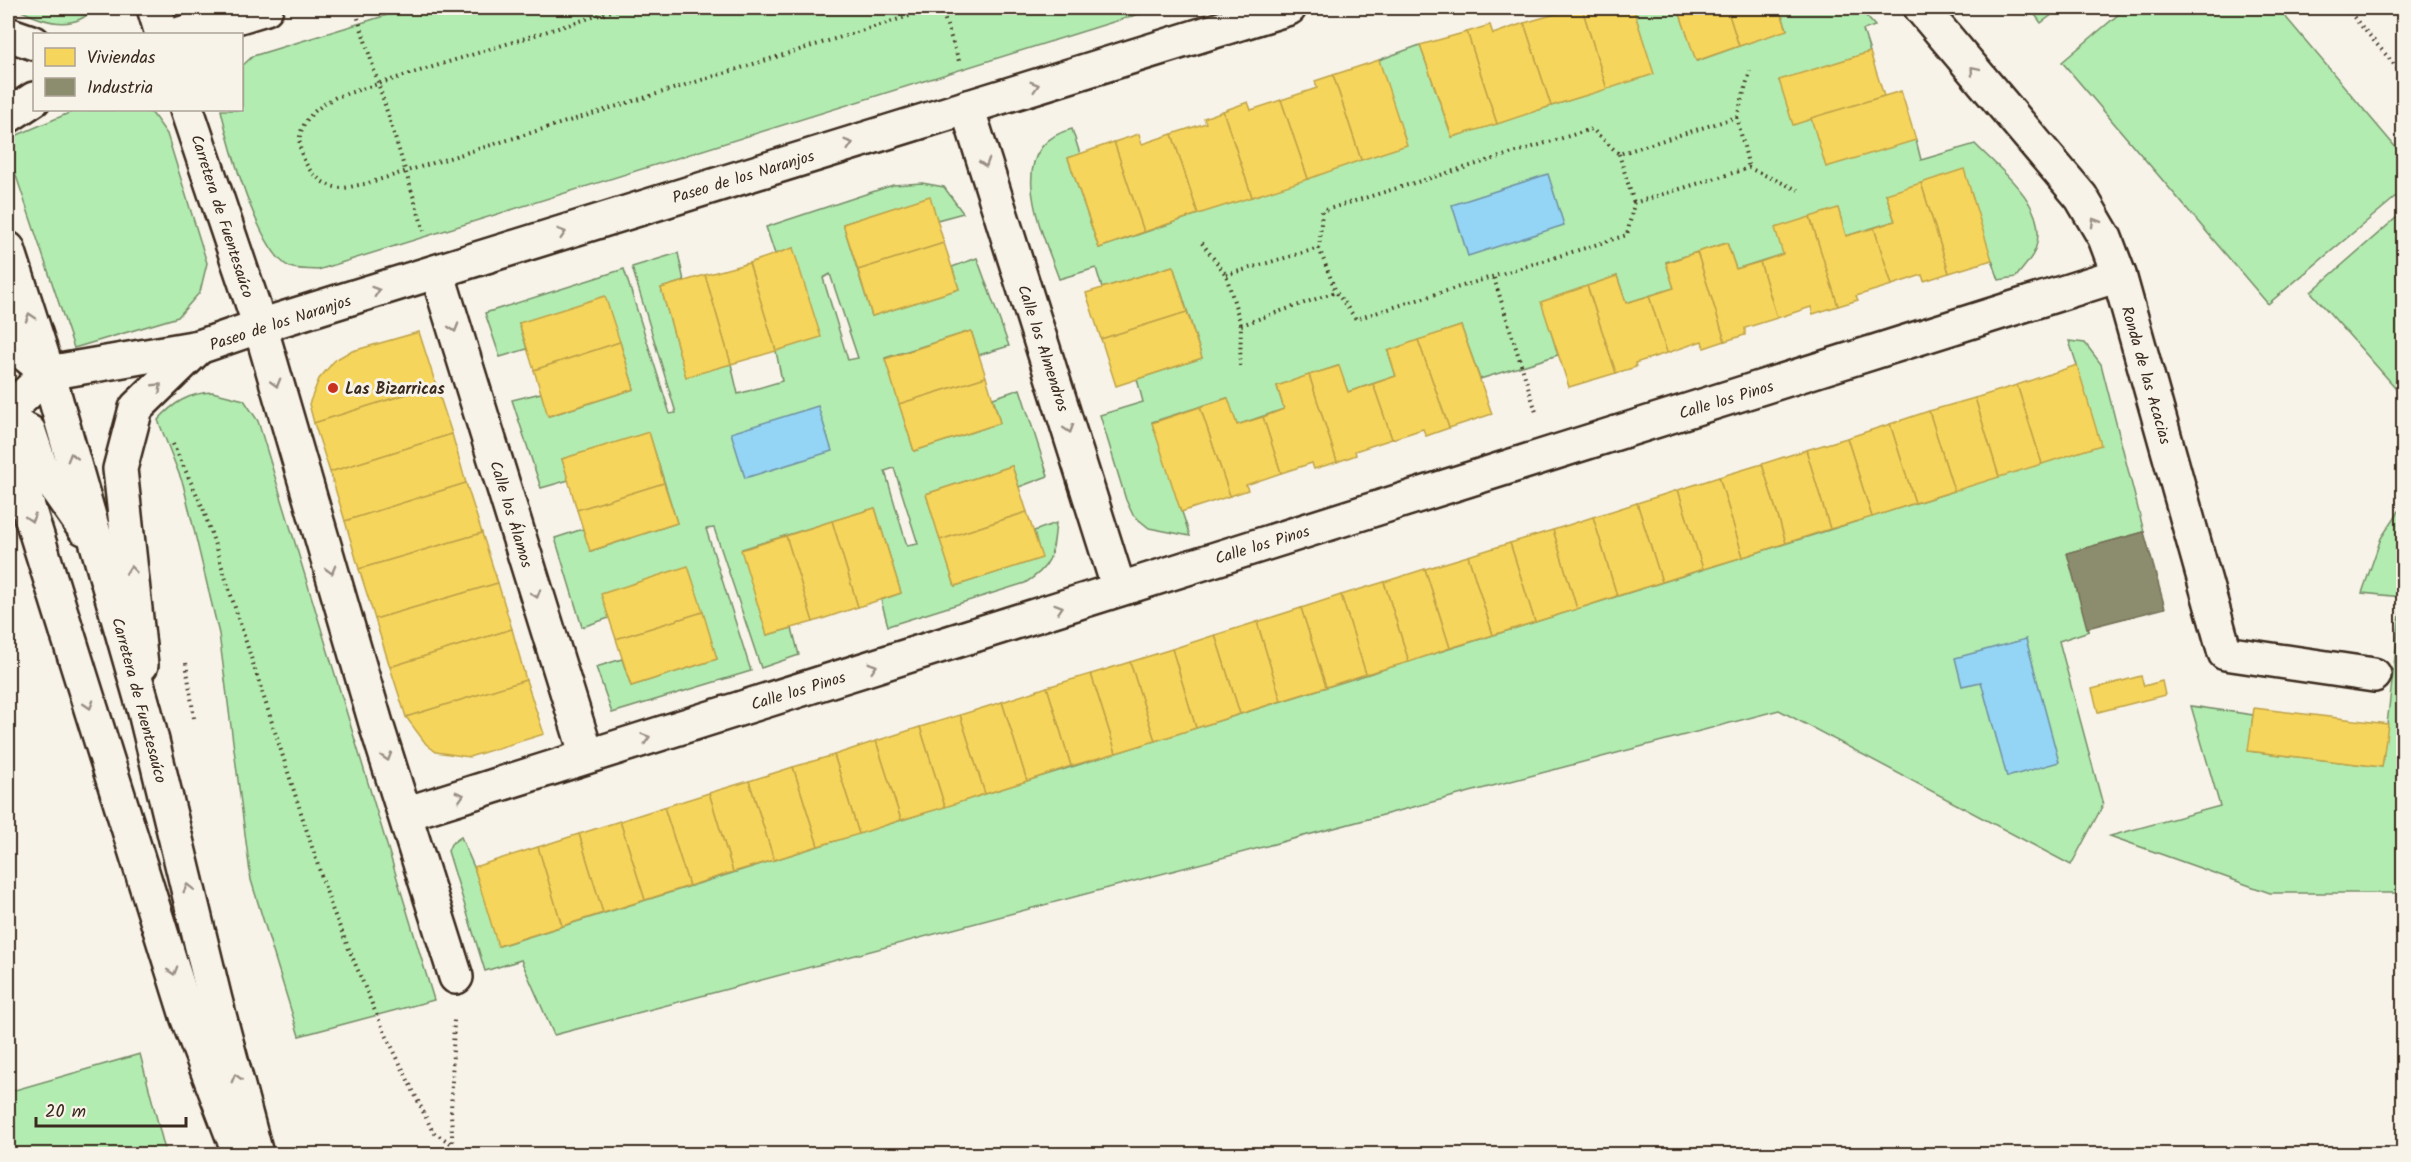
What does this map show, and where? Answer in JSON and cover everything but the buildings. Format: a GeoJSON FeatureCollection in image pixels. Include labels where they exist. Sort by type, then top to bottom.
{"type":"FeatureCollection","features":[{"type":"Feature","properties":{"kind":"street"},"geometry":{"type":"LineString","coordinates":[[154,8],[162,33]]}},
{"type":"Feature","properties":{"kind":"street"},"geometry":{"type":"LineString","coordinates":[[183,33],[266,8]]}},
{"type":"Feature","properties":{"kind":"street","name":"Paseo de los Naranjos"},"geometry":{"type":"LineString","coordinates":[[48,373],[199,347],[260,326],[1288,8]]}},
{"type":"Feature","properties":{"kind":"street","name":"Ronda de las Acacias"},"geometry":{"type":"LineString","coordinates":[[1921,8],[2081,197],[2104,238],[2119,275],[2225,653],[2374,675]]}},
{"type":"Feature","properties":{"kind":"street"},"geometry":{"type":"LineString","coordinates":[[8,34],[33,43]]}},
{"type":"Feature","properties":{"kind":"street"},"geometry":{"type":"LineString","coordinates":[[8,116],[33,100]]}},
{"type":"Feature","properties":{"kind":"street","name":"Calle los Almendros"},"geometry":{"type":"LineString","coordinates":[[967,107],[1119,589]]}},
{"type":"Feature","properties":{"kind":"street","name":"Carretera de Fuentesaúco"},"geometry":{"type":"LineString","coordinates":[[188,111],[260,326],[405,814],[456,977]]}},
{"type":"Feature","properties":{"kind":"street","name":"Carretera de Fuentesaúco"},"geometry":{"type":"LineString","coordinates":[[8,249],[48,373],[145,712],[215,1000],[256,1155]]}},
{"type":"Feature","properties":{"kind":"street","name":"Calle los Álamos"},"geometry":{"type":"LineString","coordinates":[[437,272],[587,756]]}},
{"type":"Feature","properties":{"kind":"street","name":"Calle los Pinos"},"geometry":{"type":"LineString","coordinates":[[405,814],[2119,275]]}},
{"type":"Feature","properties":{"kind":"street"},"geometry":{"type":"LineString","coordinates":[[8,333],[10,343],[48,373],[8,411]]}},
{"type":"Feature","properties":{"kind":"street","name":"Paseo de los Naranjos"},"geometry":{"type":"LineString","coordinates":[[145,712],[120,469],[136,408],[199,347]]}},
{"type":"Feature","properties":{"kind":"street"},"geometry":{"type":"LineString","coordinates":[[8,422],[29,432],[40,465],[99,550]]}},
{"type":"Feature","properties":{"kind":"street"},"geometry":{"type":"LineString","coordinates":[[8,443],[188,1019],[239,1155]]}},
{"type":"Feature","properties":{"kind":"path"},"geometry":{"type":"LineString","coordinates":[[622,8],[336,97],[318,106],[306,120],[299,136],[301,158],[318,180],[341,188],[364,184],[935,8]]}},
{"type":"Feature","properties":{"kind":"path"},"geometry":{"type":"LineString","coordinates":[[911,8],[916,14]]}},
{"type":"Feature","properties":{"kind":"path"},"geometry":{"type":"LineString","coordinates":[[941,8],[964,74]]}},
{"type":"Feature","properties":{"kind":"path"},"geometry":{"type":"LineString","coordinates":[[2346,8],[2403,76]]}},
{"type":"Feature","properties":{"kind":"path"},"geometry":{"type":"LineString","coordinates":[[358,18],[437,272]]}},
{"type":"Feature","properties":{"kind":"path"},"geometry":{"type":"LineString","coordinates":[[1749,168],[1737,117],[1750,71]]}},
{"type":"Feature","properties":{"kind":"path"},"geometry":{"type":"LineString","coordinates":[[1619,154],[1737,117]]}},
{"type":"Feature","properties":{"kind":"path"},"geometry":{"type":"LineString","coordinates":[[1592,129],[1619,154],[1634,203],[1627,235],[1356,319],[1336,292],[1319,248],[1322,211],[1592,129]]}},
{"type":"Feature","properties":{"kind":"path"},"geometry":{"type":"LineString","coordinates":[[1634,203],[1749,168],[1798,190]]}},
{"type":"Feature","properties":{"kind":"path"},"geometry":{"type":"LineString","coordinates":[[1202,243],[1226,275],[1241,325],[1240,366]]}},
{"type":"Feature","properties":{"kind":"path"},"geometry":{"type":"LineString","coordinates":[[1226,275],[1319,248]]}},
{"type":"Feature","properties":{"kind":"path"},"geometry":{"type":"LineString","coordinates":[[1494,278],[1538,421]]}},
{"type":"Feature","properties":{"kind":"path"},"geometry":{"type":"LineString","coordinates":[[1241,325],[1336,292]]}},
{"type":"Feature","properties":{"kind":"path"},"geometry":{"type":"LineString","coordinates":[[150,395],[167,425],[175,449],[203,508],[331,906],[377,1016],[433,1132],[452,1143]]}},
{"type":"Feature","properties":{"kind":"path"},"geometry":{"type":"LineString","coordinates":[[453,1155],[451,1113],[456,977]]}},
{"type":"Feature","properties":{"kind":"green space"},"geometry":{"type":"Polygon","coordinates":[[[16,8],[94,8],[86,16],[77,20],[56,22],[36,17],[16,8]]]}},
{"type":"Feature","properties":{"kind":"green space"},"geometry":{"type":"Polygon","coordinates":[[[410,8],[1158,8],[318,270],[290,267],[278,258],[256,220],[230,146],[221,111],[243,111],[243,65],[253,56],[410,8]]]}},
{"type":"Feature","properties":{"kind":"green space"},"geometry":{"type":"Polygon","coordinates":[[[1633,8],[1678,8],[1697,61],[1787,29],[1779,8],[1859,8],[1875,26],[1863,30],[1870,52],[1779,81],[1811,118],[1916,140],[1921,160],[1975,144],[2021,191],[2030,205],[2036,219],[2038,234],[2031,257],[2016,277],[1999,280],[1992,260],[1886,194],[1895,221],[1846,236],[1838,209],[1783,254],[1736,269],[1727,243],[1666,262],[1674,288],[1626,303],[1617,276],[1542,302],[1558,355],[1480,379],[1461,326],[1388,351],[1396,376],[1348,392],[1338,366],[1277,386],[1284,409],[1237,425],[1227,398],[1152,422],[1190,536],[1149,528],[1133,515],[1126,500],[1100,415],[1143,402],[1137,379],[1202,358],[1173,266],[1102,288],[1096,268],[1059,279],[1037,217],[1032,194],[1032,173],[1037,154],[1050,139],[1072,129],[1080,154],[1068,158],[1099,248],[1198,214],[1379,60],[1420,45],[1452,137],[1653,74],[1633,8]]]}},
{"type":"Feature","properties":{"kind":"green space"},"geometry":{"type":"Polygon","coordinates":[[[2030,8],[2061,8],[2041,23],[2030,8]]]}},
{"type":"Feature","properties":{"kind":"green space"},"geometry":{"type":"Polygon","coordinates":[[[2126,8],[2278,8],[2403,156],[2403,191],[2268,304],[2062,62],[2126,8]]]}},
{"type":"Feature","properties":{"kind":"green space"},"geometry":{"type":"Polygon","coordinates":[[[74,111],[152,113],[167,134],[207,263],[200,292],[178,317],[74,348],[8,152],[8,139],[74,111]]]}},
{"type":"Feature","properties":{"kind":"green space"},"geometry":{"type":"Polygon","coordinates":[[[922,183],[944,187],[963,213],[937,220],[929,197],[843,224],[872,316],[959,289],[952,267],[977,258],[1009,346],[979,355],[971,331],[885,358],[914,451],[1000,423],[993,398],[1020,389],[1048,476],[1019,487],[1012,466],[926,494],[955,586],[1041,558],[1034,531],[1056,523],[1050,558],[1041,571],[1025,583],[888,626],[881,600],[901,593],[875,508],[742,549],[767,635],[792,628],[799,655],[761,668],[714,528],[706,529],[751,671],[612,713],[596,667],[622,659],[631,686],[717,659],[688,567],[602,594],[609,618],[582,627],[555,538],[583,529],[591,551],[677,523],[649,433],[562,459],[569,480],[541,488],[512,400],[541,393],[549,416],[634,389],[620,342],[519,323],[527,349],[500,357],[485,313],[624,269],[670,414],[676,413],[632,267],[678,253],[684,281],[661,288],[686,376],[731,364],[738,394],[782,381],[776,351],[793,248],[775,254],[766,227],[893,185],[922,183]],[[830,274],[823,278],[848,360],[858,358],[830,274]],[[894,468],[885,471],[907,546],[918,544],[894,468]]]}},
{"type":"Feature","properties":{"kind":"green space"},"geometry":{"type":"Polygon","coordinates":[[[2403,212],[2403,396],[2311,292],[2403,212]]]}},
{"type":"Feature","properties":{"kind":"green space"},"geometry":{"type":"Polygon","coordinates":[[[2069,341],[2085,343],[2101,364],[2144,532],[2067,553],[2089,631],[2059,641],[2103,805],[2071,865],[1779,710],[554,1035],[521,960],[485,971],[448,851],[451,844],[461,837],[474,867],[499,946],[1954,491],[2077,365],[2069,341]]]}},
{"type":"Feature","properties":{"kind":"green space"},"geometry":{"type":"Polygon","coordinates":[[[212,392],[244,400],[258,421],[434,1000],[299,1036],[251,880],[219,634],[183,484],[158,420],[182,400],[196,394],[212,392]]]}},
{"type":"Feature","properties":{"kind":"green space"},"geometry":{"type":"Polygon","coordinates":[[[2403,505],[2403,893],[2270,893],[2110,836],[2220,806],[2191,706],[2253,715],[2249,751],[2382,767],[2402,597],[2362,593],[2381,538],[2403,505]]]}},
{"type":"Feature","properties":{"kind":"green space"},"geometry":{"type":"Polygon","coordinates":[[[140,1054],[166,1154],[8,1154],[8,1092],[140,1054]]]}},
{"type":"Feature","properties":{"kind":"water"},"geometry":{"type":"Polygon","coordinates":[[[1548,174],[1564,225],[1468,256],[1452,205],[1548,174]]]}},
{"type":"Feature","properties":{"kind":"water"},"geometry":{"type":"Polygon","coordinates":[[[818,406],[832,451],[745,478],[731,433],[818,406]]]}},
{"type":"Feature","properties":{"kind":"water"},"geometry":{"type":"Polygon","coordinates":[[[2026,639],[2059,762],[2007,777],[1981,682],[1962,686],[1955,658],[2026,639]]]}},
{"type":"Feature","properties":{"kind":"place","name":"Las Bizarricas"},"geometry":{"type":"Point","coordinates":[333,388]}}]}
